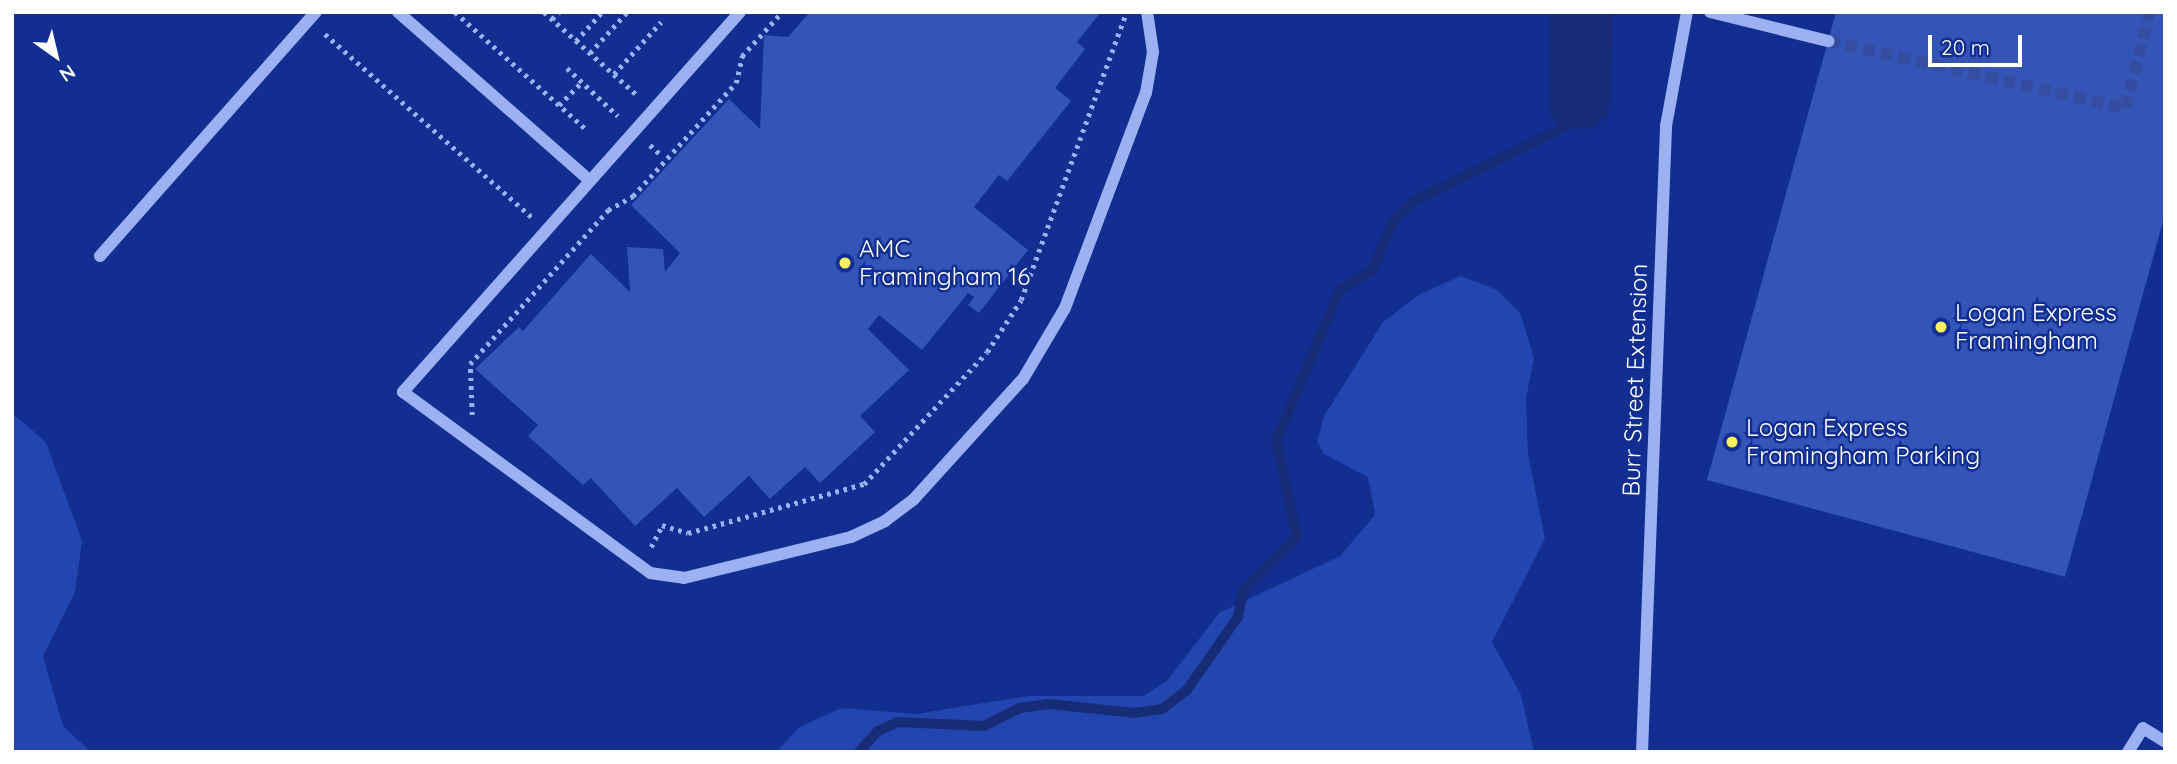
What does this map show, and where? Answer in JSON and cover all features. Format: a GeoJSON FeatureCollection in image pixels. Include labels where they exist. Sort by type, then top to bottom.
{"type":"FeatureCollection","features":[{"type":"Feature","properties":{"kind":"street"},"geometry":{"type":"LineString","coordinates":[[100,256],[316,12]]}},
{"type":"Feature","properties":{"kind":"street"},"geometry":{"type":"LineString","coordinates":[[398,12],[589,180]]}},
{"type":"Feature","properties":{"kind":"street"},"geometry":{"type":"LineString","coordinates":[[740,12],[403,392],[650,573],[718,574],[851,537],[886,521],[914,499],[1048,344],[1146,93],[1153,52],[1147,12]]}},
{"type":"Feature","properties":{"kind":"street","name":"Burr Street Extension"},"geometry":{"type":"LineString","coordinates":[[1642,752],[1666,126],[1687,12]]}},
{"type":"Feature","properties":{"kind":"street"},"geometry":{"type":"LineString","coordinates":[[1710,12],[1828,41]]}},
{"type":"Feature","properties":{"kind":"street"},"geometry":{"type":"LineString","coordinates":[[1767,26],[1770,12]]}},
{"type":"Feature","properties":{"kind":"street"},"geometry":{"type":"LineString","coordinates":[[2128,752],[2143,729],[2165,742]]}},
{"type":"Feature","properties":{"kind":"path"},"geometry":{"type":"LineString","coordinates":[[455,12],[586,129]]}},
{"type":"Feature","properties":{"kind":"path"},"geometry":{"type":"LineString","coordinates":[[544,12],[636,94]]}},
{"type":"Feature","properties":{"kind":"path"},"geometry":{"type":"LineString","coordinates":[[552,19],[558,12]]}},
{"type":"Feature","properties":{"kind":"path"},"geometry":{"type":"LineString","coordinates":[[576,41],[602,12]]}},
{"type":"Feature","properties":{"kind":"path"},"geometry":{"type":"LineString","coordinates":[[590,53],[627,12]]}},
{"type":"Feature","properties":{"kind":"path"},"geometry":{"type":"LineString","coordinates":[[475,421],[467,386],[470,364],[608,210],[633,196],[736,83],[742,56],[782,12]]}},
{"type":"Feature","properties":{"kind":"path"},"geometry":{"type":"LineString","coordinates":[[641,539],[651,547],[662,525],[688,533],[864,484],[987,352],[1021,300],[1126,12]]}},
{"type":"Feature","properties":{"kind":"path"},"geometry":{"type":"LineString","coordinates":[[614,74],[661,22]]}},
{"type":"Feature","properties":{"kind":"path"},"geometry":{"type":"LineString","coordinates":[[325,34],[533,218]]}},
{"type":"Feature","properties":{"kind":"path"},"geometry":{"type":"LineString","coordinates":[[567,68],[660,154]]}},
{"type":"Feature","properties":{"kind":"path"},"geometry":{"type":"LineString","coordinates":[[559,106],[582,82]]}},
{"type":"Feature","properties":{"kind":"path"},"geometry":{"type":"LineString","coordinates":[[561,246],[568,253]]}},
{"type":"Feature","properties":{"kind":"shaded area"},"geometry":{"type":"Polygon","coordinates":[[[1549,12],[1613,12],[1610,102],[1606,118],[1593,128],[1561,129],[1550,116],[1549,12]]]}},
{"type":"Feature","properties":{"kind":"shaded area"},"geometry":{"type":"Polygon","coordinates":[[[1461,276],[1497,290],[1520,313],[1534,358],[1526,398],[1528,454],[1545,539],[1492,642],[1521,695],[1534,752],[776,752],[800,727],[841,708],[916,714],[1028,696],[1143,696],[1167,681],[1219,613],[1340,556],[1375,515],[1368,477],[1324,454],[1317,442],[1324,416],[1383,322],[1420,294],[1461,276]]]}},
{"type":"Feature","properties":{"kind":"shaded area"},"geometry":{"type":"Polygon","coordinates":[[[12,413],[46,442],[82,541],[75,592],[43,656],[63,726],[91,752],[12,752],[12,413]]]}},
{"type":"Feature","properties":{"kind":"building","name":"AMC Framingham 16"},"geometry":{"type":"Polygon","coordinates":[[[810,12],[1101,12],[1077,42],[1085,49],[1055,88],[1071,101],[1007,181],[999,175],[974,207],[1028,250],[979,313],[968,305],[974,297],[968,293],[922,350],[879,315],[868,329],[909,370],[860,416],[875,432],[820,483],[805,467],[770,499],[749,476],[704,517],[677,488],[635,526],[591,478],[583,485],[528,436],[538,425],[475,369],[519,327],[523,331],[591,254],[630,292],[627,247],[663,249],[665,272],[680,253],[631,205],[729,99],[760,129],[764,35],[788,37],[810,12]]]}},
{"type":"Feature","properties":{"kind":"building","name":"Logan Express Framingham"},"geometry":{"type":"Polygon","coordinates":[[[1836,12],[2165,12],[2165,214],[2065,577],[1707,480],[1836,12]]]}},
{"type":"Feature","properties":{"kind":"waterway"},"geometry":{"type":"LineString","coordinates":[[859,752],[878,731],[898,722],[984,726],[1020,708],[1049,704],[1134,713],[1162,709],[1187,690],[1238,617],[1243,591],[1297,537],[1276,441],[1340,289],[1371,272],[1394,220],[1414,201],[1561,129]]}},
{"type":"Feature","properties":{"kind":"tunnel"},"geometry":{"type":"LineString","coordinates":[[1828,41],[2125,108],[2150,12]]}},
{"type":"Feature","properties":{"kind":"place","name":"AMC Framingham 16"},"geometry":{"type":"Point","coordinates":[845,263]}},
{"type":"Feature","properties":{"kind":"place","name":"Logan Express Framingham"},"geometry":{"type":"Point","coordinates":[1941,327]}},
{"type":"Feature","properties":{"kind":"place","name":"Logan Express Framingham Parking"},"geometry":{"type":"Point","coordinates":[1732,442]}}]}
